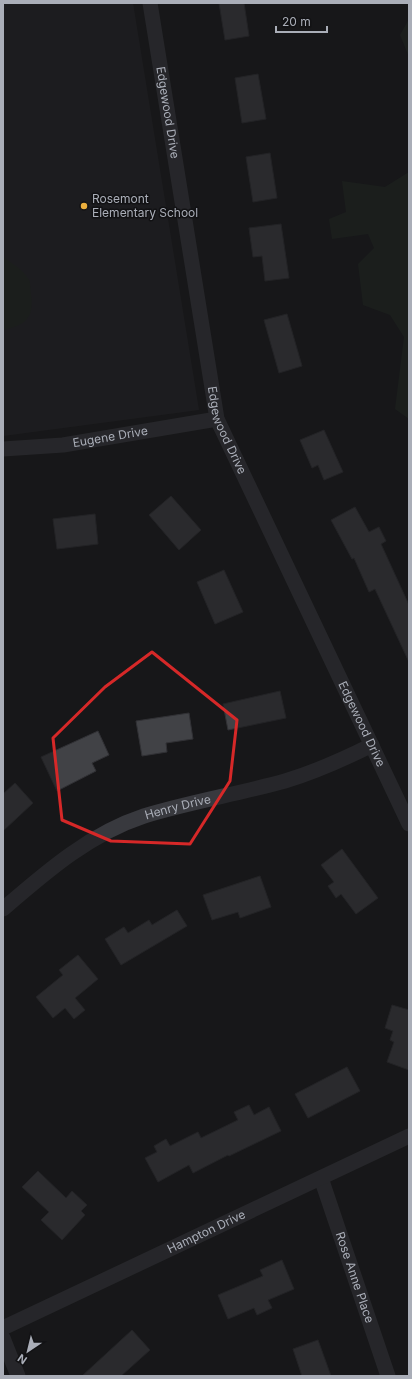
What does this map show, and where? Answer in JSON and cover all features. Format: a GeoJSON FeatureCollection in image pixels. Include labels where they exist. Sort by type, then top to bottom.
{"type":"FeatureCollection","features":[{"type":"Feature","properties":{"kind":"street","name":"Edgewood Drive"},"geometry":{"type":"LineString","coordinates":[[150,3],[218,419],[409,824]]}},
{"type":"Feature","properties":{"kind":"street","name":"Eugene Drive"},"geometry":{"type":"LineString","coordinates":[[3,449],[63,445],[218,419]]}},
{"type":"Feature","properties":{"kind":"street","name":"Henry Drive"},"geometry":{"type":"LineString","coordinates":[[3,909],[49,869],[93,839],[143,817],[285,780],[341,760],[372,745]]}},
{"type":"Feature","properties":{"kind":"street","name":"Hampton Drive"},"geometry":{"type":"LineString","coordinates":[[3,1328],[409,1136]]}},
{"type":"Feature","properties":{"kind":"street","name":"Rose Anne Place"},"geometry":{"type":"LineString","coordinates":[[321,1178],[388,1376]]}},
{"type":"Feature","properties":{"kind":"street"},"geometry":{"type":"LineString","coordinates":[[3,1338],[18,1376]]}},
{"type":"Feature","properties":{"kind":"highlighted area"},"geometry":{"type":"Polygon","coordinates":[[[152,652],[237,720],[230,781],[190,844],[111,841],[62,820],[53,738],[105,687],[152,652]]]}},
{"type":"Feature","properties":{"kind":"shaded area","name":"Rosemont Elementary School"},"geometry":{"type":"Polygon","coordinates":[[[3,3],[133,3],[199,410],[3,436],[3,3]]]}},
{"type":"Feature","properties":{"kind":"shaded area"},"geometry":{"type":"Polygon","coordinates":[[[409,19],[409,57],[400,35],[409,19]]]}},
{"type":"Feature","properties":{"kind":"shaded area"},"geometry":{"type":"Polygon","coordinates":[[[409,172],[409,419],[395,409],[404,337],[390,315],[363,305],[358,264],[374,248],[368,234],[332,239],[329,219],[346,212],[342,181],[385,187],[409,172]]]}},
{"type":"Feature","properties":{"kind":"shaded area"},"geometry":{"type":"Polygon","coordinates":[[[3,257],[27,276],[30,285],[32,303],[31,310],[26,320],[17,326],[3,330],[3,257]]]}},
{"type":"Feature","properties":{"kind":"building"},"geometry":{"type":"Polygon","coordinates":[[[219,3],[244,3],[249,36],[225,40],[219,3]]]}},
{"type":"Feature","properties":{"kind":"building"},"geometry":{"type":"Polygon","coordinates":[[[258,74],[266,119],[242,123],[235,78],[258,74]]]}},
{"type":"Feature","properties":{"kind":"building"},"geometry":{"type":"Polygon","coordinates":[[[270,153],[277,198],[253,202],[246,157],[270,153]]]}},
{"type":"Feature","properties":{"kind":"building"},"geometry":{"type":"Polygon","coordinates":[[[281,224],[289,278],[265,281],[262,256],[253,257],[249,228],[281,224]]]}},
{"type":"Feature","properties":{"kind":"building"},"geometry":{"type":"Polygon","coordinates":[[[287,314],[302,366],[279,373],[264,320],[287,314]]]}},
{"type":"Feature","properties":{"kind":"building"},"geometry":{"type":"Polygon","coordinates":[[[324,430],[343,472],[324,480],[318,465],[312,468],[300,440],[324,430]]]}},
{"type":"Feature","properties":{"kind":"building"},"geometry":{"type":"Polygon","coordinates":[[[171,496],[201,530],[179,550],[149,515],[171,496]]]}},
{"type":"Feature","properties":{"kind":"building"},"geometry":{"type":"Polygon","coordinates":[[[355,507],[369,532],[379,527],[386,541],[381,544],[409,605],[409,662],[375,589],[369,592],[354,558],[352,559],[331,520],[355,507]]]}},
{"type":"Feature","properties":{"kind":"building"},"geometry":{"type":"Polygon","coordinates":[[[95,514],[98,544],[57,549],[53,519],[95,514]]]}},
{"type":"Feature","properties":{"kind":"building"},"geometry":{"type":"Polygon","coordinates":[[[224,570],[243,612],[215,624],[197,582],[224,570]]]}},
{"type":"Feature","properties":{"kind":"building"},"geometry":{"type":"Polygon","coordinates":[[[280,691],[286,718],[228,730],[223,704],[280,691]]]}},
{"type":"Feature","properties":{"kind":"building"},"geometry":{"type":"Polygon","coordinates":[[[189,713],[193,739],[166,743],[167,752],[142,756],[136,721],[189,713]]]}},
{"type":"Feature","properties":{"kind":"building"},"geometry":{"type":"Polygon","coordinates":[[[98,731],[109,755],[92,763],[96,771],[57,791],[41,757],[98,731]]]}},
{"type":"Feature","properties":{"kind":"building"},"geometry":{"type":"Polygon","coordinates":[[[15,783],[33,803],[3,831],[3,794],[15,783]]]}},
{"type":"Feature","properties":{"kind":"building"},"geometry":{"type":"Polygon","coordinates":[[[342,849],[378,898],[356,914],[341,894],[336,898],[328,886],[334,882],[321,865],[342,849]]]}},
{"type":"Feature","properties":{"kind":"building"},"geometry":{"type":"Polygon","coordinates":[[[260,876],[271,907],[240,918],[238,912],[212,920],[203,895],[260,876]]]}},
{"type":"Feature","properties":{"kind":"building"},"geometry":{"type":"Polygon","coordinates":[[[177,910],[187,926],[121,965],[105,939],[124,927],[128,933],[149,920],[152,925],[177,910]]]}},
{"type":"Feature","properties":{"kind":"building"},"geometry":{"type":"Polygon","coordinates":[[[78,955],[98,979],[75,998],[85,1010],[74,1019],[65,1008],[53,1018],[36,997],[63,975],[59,970],[78,955]]]}},
{"type":"Feature","properties":{"kind":"building"},"geometry":{"type":"Polygon","coordinates":[[[392,1005],[409,1010],[409,1070],[387,1062],[394,1042],[390,1040],[393,1031],[385,1028],[392,1005]]]}},
{"type":"Feature","properties":{"kind":"building"},"geometry":{"type":"Polygon","coordinates":[[[347,1067],[360,1091],[308,1118],[295,1094],[347,1067]]]}},
{"type":"Feature","properties":{"kind":"building"},"geometry":{"type":"Polygon","coordinates":[[[249,1105],[254,1115],[269,1107],[281,1131],[193,1173],[189,1165],[158,1182],[145,1158],[157,1152],[154,1146],[166,1139],[170,1146],[198,1132],[201,1138],[238,1120],[234,1112],[249,1105]]]}},
{"type":"Feature","properties":{"kind":"building"},"geometry":{"type":"Polygon","coordinates":[[[38,1171],[66,1198],[72,1191],[87,1205],[81,1211],[85,1215],[62,1240],[41,1220],[49,1212],[22,1187],[38,1171]]]}},
{"type":"Feature","properties":{"kind":"building"},"geometry":{"type":"Polygon","coordinates":[[[282,1260],[294,1289],[268,1300],[272,1308],[257,1315],[254,1308],[228,1319],[218,1295],[263,1276],[260,1270],[282,1260]]]}},
{"type":"Feature","properties":{"kind":"building"},"geometry":{"type":"Polygon","coordinates":[[[132,1330],[150,1350],[121,1376],[82,1376],[132,1330]]]}},
{"type":"Feature","properties":{"kind":"building"},"geometry":{"type":"Polygon","coordinates":[[[318,1340],[331,1376],[302,1376],[293,1349],[318,1340]]]}},
{"type":"Feature","properties":{"kind":"place","name":"Rosemont Elementary School"},"geometry":{"type":"Point","coordinates":[84,206]}}]}
